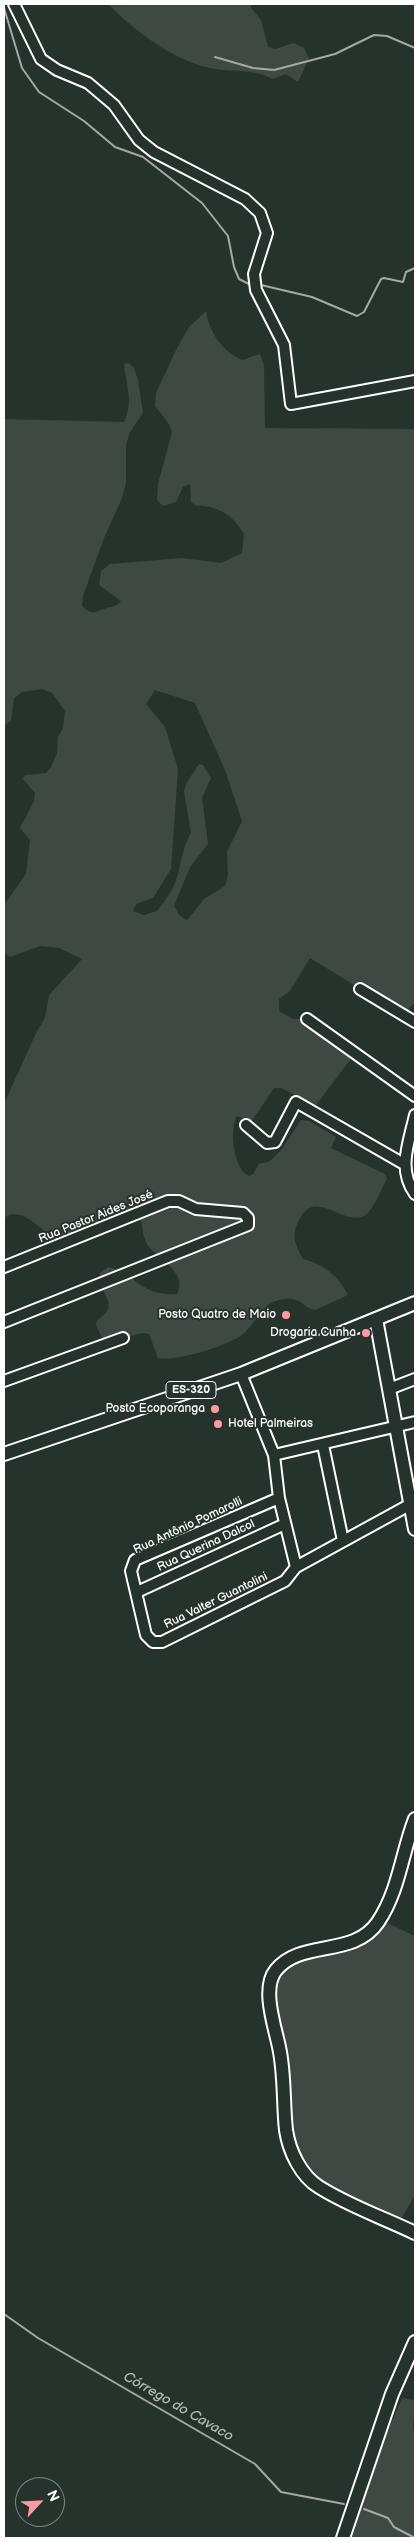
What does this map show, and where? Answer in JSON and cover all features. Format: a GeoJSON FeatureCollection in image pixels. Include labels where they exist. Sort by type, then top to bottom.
{"type":"FeatureCollection","features":[{"type":"Feature","properties":{"kind":"main road"},"geometry":{"type":"LineString","coordinates":[[415,1303],[376,1319],[415,1529]]}},
{"type":"Feature","properties":{"kind":"main road","name":"ES-320"},"geometry":{"type":"LineString","coordinates":[[4,1454],[241,1374],[376,1319]]}},
{"type":"Feature","properties":{"kind":"main road"},"geometry":{"type":"LineString","coordinates":[[415,1819],[390,1901],[378,1923],[364,1936],[342,1946],[286,1960],[274,1972],[268,1997],[282,2059],[286,2132],[297,2164],[318,2187],[415,2233]]}},
{"type":"Feature","properties":{"kind":"main road"},"geometry":{"type":"LineString","coordinates":[[343,2538],[392,2394],[415,2342]]}},
{"type":"Feature","properties":{"kind":"street"},"geometry":{"type":"LineString","coordinates":[[14,4],[41,59],[57,70],[88,83],[114,105],[139,140],[154,152],[245,199],[260,213],[267,233],[254,274],[256,290],[284,345],[291,404],[415,381]]}},
{"type":"Feature","properties":{"kind":"street"},"geometry":{"type":"LineString","coordinates":[[360,989],[415,1022]]}},
{"type":"Feature","properties":{"kind":"street"},"geometry":{"type":"LineString","coordinates":[[307,1019],[415,1096]]}},
{"type":"Feature","properties":{"kind":"street"},"geometry":{"type":"LineString","coordinates":[[246,1125],[267,1143],[275,1142],[296,1102],[404,1164]]}},
{"type":"Feature","properties":{"kind":"street"},"geometry":{"type":"LineString","coordinates":[[415,1115],[404,1164],[408,1185],[415,1194]]}},
{"type":"Feature","properties":{"kind":"street","name":"Rua Pastor Aides José"},"geometry":{"type":"LineString","coordinates":[[4,1267],[168,1201],[179,1201],[196,1209],[243,1213],[248,1218],[248,1225],[4,1322]]}},
{"type":"Feature","properties":{"kind":"street"},"geometry":{"type":"LineString","coordinates":[[4,1381],[123,1338]]}},
{"type":"Feature","properties":{"kind":"street"},"geometry":{"type":"LineString","coordinates":[[241,1374],[274,1455],[278,1498],[296,1566]]}},
{"type":"Feature","properties":{"kind":"street"},"geometry":{"type":"LineString","coordinates":[[390,1389],[415,1379]]}},
{"type":"Feature","properties":{"kind":"street"},"geometry":{"type":"LineString","coordinates":[[274,1455],[415,1422]]}},
{"type":"Feature","properties":{"kind":"street"},"geometry":{"type":"LineString","coordinates":[[323,1445],[343,1541]]}},
{"type":"Feature","properties":{"kind":"street","name":"Rua Antônio Pomarolli"},"geometry":{"type":"LineString","coordinates":[[137,1592],[131,1571],[136,1560],[278,1498]]}},
{"type":"Feature","properties":{"kind":"street","name":"Rua Valter Guantolini"},"geometry":{"type":"LineString","coordinates":[[137,1592],[146,1635],[153,1642],[162,1642],[285,1581],[296,1566],[411,1504]]}},
{"type":"Feature","properties":{"kind":"street","name":"Rua Querina Dalcol"},"geometry":{"type":"LineString","coordinates":[[137,1592],[285,1524]]}},
{"type":"Feature","properties":{"kind":"shaded area"},"geometry":{"type":"Polygon","coordinates":[[[108,4],[251,4],[251,8],[261,20],[268,47],[275,49],[294,43],[304,48],[309,58],[298,82],[286,74],[272,79],[252,72],[202,66],[187,61],[158,45],[130,25],[108,4]]]}},
{"type":"Feature","properties":{"kind":"shaded area"},"geometry":{"type":"Polygon","coordinates":[[[206,311],[213,333],[228,352],[242,360],[260,354],[264,365],[265,428],[415,429],[415,1002],[403,1015],[310,958],[290,991],[279,999],[279,1011],[293,1019],[307,1019],[353,1056],[316,1105],[281,1088],[274,1088],[251,1122],[237,1116],[233,1130],[233,1139],[239,1166],[249,1176],[253,1174],[259,1164],[270,1161],[281,1150],[301,1120],[309,1121],[336,1137],[331,1148],[385,1174],[387,1179],[373,1206],[366,1215],[353,1218],[327,1209],[312,1207],[304,1212],[296,1227],[295,1241],[303,1259],[317,1264],[330,1272],[340,1282],[348,1295],[315,1310],[299,1301],[291,1299],[276,1301],[265,1308],[247,1330],[235,1339],[201,1352],[166,1359],[158,1358],[149,1334],[143,1333],[104,1342],[96,1325],[97,1320],[108,1309],[109,1304],[102,1287],[100,1273],[108,1267],[125,1274],[155,1292],[177,1294],[180,1286],[179,1279],[170,1266],[151,1250],[147,1244],[141,1221],[131,1215],[118,1214],[111,1220],[65,1239],[50,1235],[21,1215],[15,1214],[4,1218],[4,1104],[36,1033],[45,1018],[49,995],[82,959],[59,948],[40,946],[10,957],[4,952],[4,905],[26,874],[30,840],[20,828],[34,801],[35,793],[23,779],[25,775],[46,773],[51,767],[57,753],[58,737],[63,728],[65,711],[52,693],[42,689],[22,692],[14,698],[11,721],[4,726],[4,419],[124,422],[129,401],[124,364],[129,363],[134,368],[138,380],[143,413],[130,432],[126,445],[126,483],[122,498],[104,538],[83,596],[82,606],[89,611],[94,612],[115,606],[121,601],[99,585],[101,571],[110,564],[182,558],[221,563],[242,553],[244,534],[241,529],[234,520],[221,511],[191,502],[190,484],[183,487],[176,502],[163,506],[157,500],[158,484],[172,432],[169,424],[155,406],[156,393],[189,327],[206,311]],[[155,690],[146,704],[165,727],[178,769],[171,869],[153,898],[136,904],[133,911],[144,915],[157,911],[169,895],[176,881],[184,849],[191,833],[184,791],[187,782],[199,764],[203,765],[211,778],[202,798],[208,844],[190,867],[174,906],[179,915],[187,920],[204,899],[225,886],[228,875],[227,852],[242,821],[225,770],[195,703],[155,690]]]}},
{"type":"Feature","properties":{"kind":"shaded area"},"geometry":{"type":"Polygon","coordinates":[[[385,1922],[415,1936],[415,2195],[400,2221],[327,2186],[313,2175],[299,2157],[290,2127],[273,1978],[298,1960],[357,1947],[373,1936],[385,1922]]]}},
{"type":"Feature","properties":{"kind":"shaded area"},"geometry":{"type":"Polygon","coordinates":[[[402,2398],[415,2400],[413,2427],[415,2441],[415,2538],[350,2538],[370,2473],[402,2398]]]}},
{"type":"Feature","properties":{"kind":"waterway"},"geometry":{"type":"LineString","coordinates":[[4,8],[22,68],[39,92],[84,121],[115,147],[143,157],[202,203],[228,236],[234,267],[239,279],[249,284]]}},
{"type":"Feature","properties":{"kind":"waterway"},"geometry":{"type":"LineString","coordinates":[[215,57],[253,68],[274,70],[335,54],[374,35],[387,36],[415,48]]}},
{"type":"Feature","properties":{"kind":"waterway"},"geometry":{"type":"LineString","coordinates":[[261,285],[312,297],[357,316],[364,312],[381,279],[403,282],[406,272],[415,268]]}},
{"type":"Feature","properties":{"kind":"waterway","name":"Córrego do Cavaco"},"geometry":{"type":"LineString","coordinates":[[4,2314],[38,2338],[255,2464],[281,2492],[344,2504]]}},
{"type":"Feature","properties":{"kind":"waterway","name":"Córrego do Cavaco"},"geometry":{"type":"LineString","coordinates":[[364,2509],[388,2518],[394,2527],[415,2538]]}},
{"type":"Feature","properties":{"kind":"place","name":"Posto Quatro de Maio"},"geometry":{"type":"Point","coordinates":[286,1315]}},
{"type":"Feature","properties":{"kind":"place","name":"Drogaria Cunha"},"geometry":{"type":"Point","coordinates":[366,1333]}},
{"type":"Feature","properties":{"kind":"place","name":"Posto Ecoporanga"},"geometry":{"type":"Point","coordinates":[215,1409]}},
{"type":"Feature","properties":{"kind":"place","name":"Hotel Palmeiras"},"geometry":{"type":"Point","coordinates":[218,1424]}}]}
